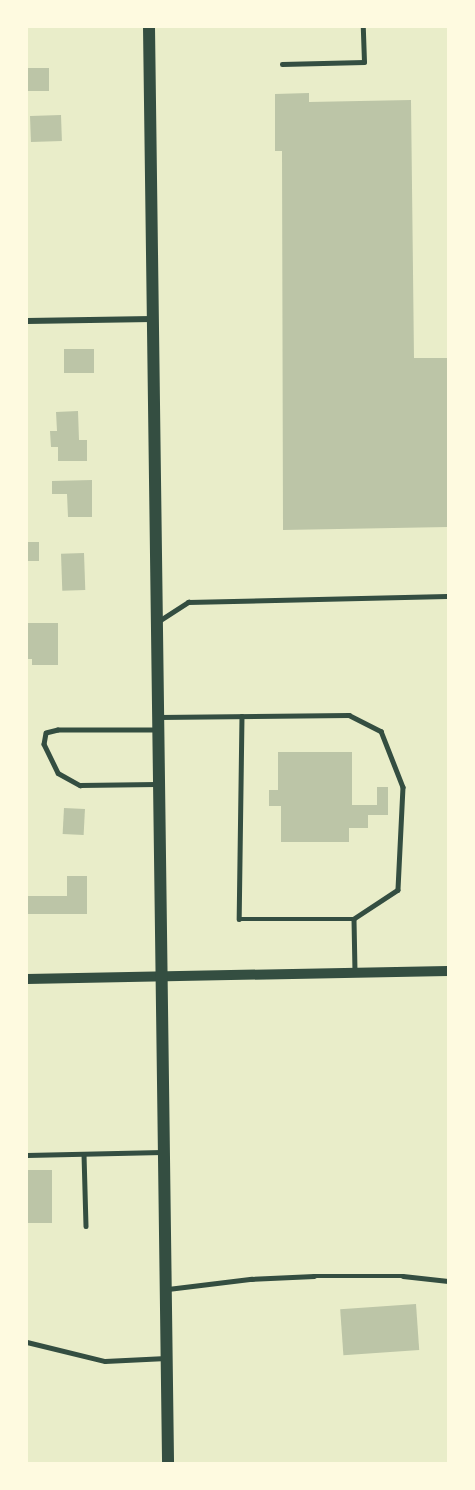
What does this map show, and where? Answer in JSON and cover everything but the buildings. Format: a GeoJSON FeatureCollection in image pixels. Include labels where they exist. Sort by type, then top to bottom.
{"type":"FeatureCollection","features":[{"type":"Feature","properties":{"kind":"main road"},"geometry":{"type":"LineString","coordinates":[[149,27],[168,1463]]}},
{"type":"Feature","properties":{"kind":"street"},"geometry":{"type":"LineString","coordinates":[[27,321],[153,319]]}},
{"type":"Feature","properties":{"kind":"street"},"geometry":{"type":"LineString","coordinates":[[27,979],[448,971]]}},
{"type":"Feature","properties":{"kind":"lane"},"geometry":{"type":"LineString","coordinates":[[282,64],[364,62],[363,27]]}},
{"type":"Feature","properties":{"kind":"lane"},"geometry":{"type":"LineString","coordinates":[[157,623],[188,602],[447,596]]}},
{"type":"Feature","properties":{"kind":"lane"},"geometry":{"type":"LineString","coordinates":[[159,784],[80,785],[58,773],[44,744],[46,733],[58,730],[242,716],[349,715],[381,731],[403,787],[398,890],[354,919],[239,919],[242,716]]}},
{"type":"Feature","properties":{"kind":"lane"},"geometry":{"type":"LineString","coordinates":[[354,919],[355,973]]}},
{"type":"Feature","properties":{"kind":"lane"},"geometry":{"type":"LineString","coordinates":[[27,1155],[164,1152]]}},
{"type":"Feature","properties":{"kind":"lane"},"geometry":{"type":"LineString","coordinates":[[84,1154],[86,1226]]}},
{"type":"Feature","properties":{"kind":"lane"},"geometry":{"type":"LineString","coordinates":[[165,1290],[251,1279],[314,1276],[403,1276],[448,1281]]}},
{"type":"Feature","properties":{"kind":"lane"},"geometry":{"type":"LineString","coordinates":[[27,1342],[105,1361],[166,1358]]}}]}
